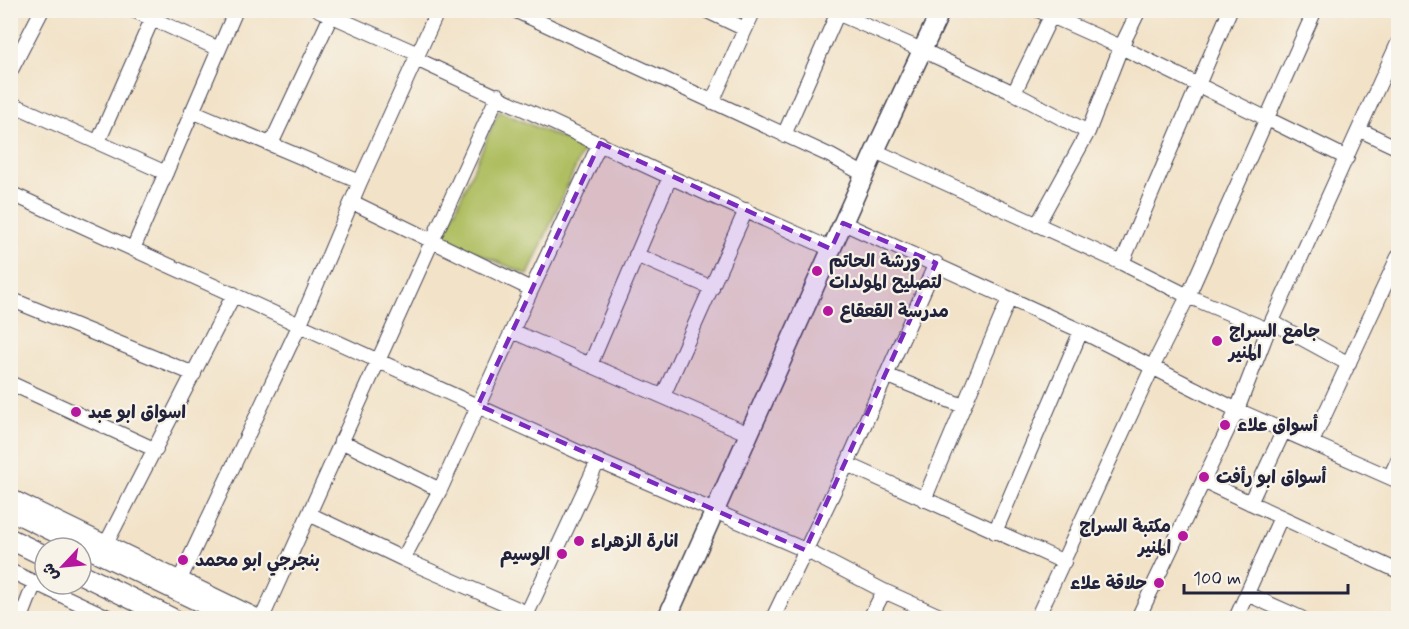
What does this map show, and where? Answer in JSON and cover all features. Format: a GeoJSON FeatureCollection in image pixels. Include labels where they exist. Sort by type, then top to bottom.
{"type":"FeatureCollection","features":[{"type":"Feature","properties":{"kind":"main road"},"geometry":{"type":"LineString","coordinates":[[10,510],[234,618]]}},
{"type":"Feature","properties":{"kind":"main road"},"geometry":{"type":"LineString","coordinates":[[10,539],[33,550]]}},
{"type":"Feature","properties":{"kind":"main road"},"geometry":{"type":"LineString","coordinates":[[93,580],[171,618]]}},
{"type":"Feature","properties":{"kind":"street"},"geometry":{"type":"LineString","coordinates":[[10,72],[42,10]]}},
{"type":"Feature","properties":{"kind":"street"},"geometry":{"type":"LineString","coordinates":[[133,10],[219,49]]}},
{"type":"Feature","properties":{"kind":"street"},"geometry":{"type":"LineString","coordinates":[[133,249],[236,10]]}},
{"type":"Feature","properties":{"kind":"street"},"geometry":{"type":"LineString","coordinates":[[180,579],[299,326],[360,182],[438,10]]}},
{"type":"Feature","properties":{"kind":"street"},"geometry":{"type":"LineString","coordinates":[[514,10],[865,175]]}},
{"type":"Feature","properties":{"kind":"street"},"geometry":{"type":"LineString","coordinates":[[705,10],[745,29]]}},
{"type":"Feature","properties":{"kind":"street"},"geometry":{"type":"LineString","coordinates":[[712,102],[754,10]]}},
{"type":"Feature","properties":{"kind":"street"},"geometry":{"type":"LineString","coordinates":[[667,618],[875,151],[941,10]]}},
{"type":"Feature","properties":{"kind":"street"},"geometry":{"type":"LineString","coordinates":[[1038,10],[1053,13],[1347,158]]}},
{"type":"Feature","properties":{"kind":"street"},"geometry":{"type":"LineString","coordinates":[[1037,225],[1088,132],[1120,47],[1139,10]]}},
{"type":"Feature","properties":{"kind":"street"},"geometry":{"type":"LineString","coordinates":[[1122,263],[1230,10]]}},
{"type":"Feature","properties":{"kind":"street"},"geometry":{"type":"LineString","coordinates":[[1037,618],[1152,366],[1188,296],[1315,10]]}},
{"type":"Feature","properties":{"kind":"street"},"geometry":{"type":"LineString","coordinates":[[784,135],[836,12],[1014,93],[1088,132]]}},
{"type":"Feature","properties":{"kind":"street"},"geometry":{"type":"LineString","coordinates":[[271,144],[325,13],[670,177],[831,249]]}},
{"type":"Feature","properties":{"kind":"street"},"geometry":{"type":"LineString","coordinates":[[1014,93],[1053,13]]}},
{"type":"Feature","properties":{"kind":"street"},"geometry":{"type":"LineString","coordinates":[[98,142],[152,19]]}},
{"type":"Feature","properties":{"kind":"street"},"geometry":{"type":"LineString","coordinates":[[1138,618],[1237,410],[1270,326],[1398,43]]}},
{"type":"Feature","properties":{"kind":"street"},"geometry":{"type":"LineString","coordinates":[[10,496],[262,618],[498,95]]}},
{"type":"Feature","properties":{"kind":"street"},"geometry":{"type":"LineString","coordinates":[[10,103],[166,173]]}},
{"type":"Feature","properties":{"kind":"street"},"geometry":{"type":"LineString","coordinates":[[192,111],[360,182]]}},
{"type":"Feature","properties":{"kind":"street"},"geometry":{"type":"LineString","coordinates":[[1360,130],[1398,148]]}},
{"type":"Feature","properties":{"kind":"street"},"geometry":{"type":"LineString","coordinates":[[404,559],[440,490],[600,143]]}},
{"type":"Feature","properties":{"kind":"street"},"geometry":{"type":"LineString","coordinates":[[875,151],[1122,263],[1188,296],[1270,326],[1349,364]]}},
{"type":"Feature","properties":{"kind":"street"},"geometry":{"type":"LineString","coordinates":[[590,365],[670,177]]}},
{"type":"Feature","properties":{"kind":"street"},"geometry":{"type":"LineString","coordinates":[[10,193],[598,461],[805,550],[884,591],[944,618]]}},
{"type":"Feature","properties":{"kind":"street"},"geometry":{"type":"LineString","coordinates":[[352,202],[531,289]]}},
{"type":"Feature","properties":{"kind":"street"},"geometry":{"type":"LineString","coordinates":[[663,396],[746,210]]}},
{"type":"Feature","properties":{"kind":"street"},"geometry":{"type":"LineString","coordinates":[[843,223],[936,263],[1081,331],[1237,410],[1394,479],[1398,460]]}},
{"type":"Feature","properties":{"kind":"street"},"geometry":{"type":"LineString","coordinates":[[636,255],[711,288]]}},
{"type":"Feature","properties":{"kind":"street"},"geometry":{"type":"LineString","coordinates":[[1312,442],[1398,257]]}},
{"type":"Feature","properties":{"kind":"street"},"geometry":{"type":"LineString","coordinates":[[772,618],[847,464],[936,263]]}},
{"type":"Feature","properties":{"kind":"street"},"geometry":{"type":"LineString","coordinates":[[108,542],[234,294]]}},
{"type":"Feature","properties":{"kind":"street"},"geometry":{"type":"LineString","coordinates":[[924,500],[1009,298]]}},
{"type":"Feature","properties":{"kind":"street"},"geometry":{"type":"LineString","coordinates":[[10,299],[194,374]]}},
{"type":"Feature","properties":{"kind":"street"},"geometry":{"type":"LineString","coordinates":[[512,331],[749,434]]}},
{"type":"Feature","properties":{"kind":"street"},"geometry":{"type":"LineString","coordinates":[[995,532],[1081,331]]}},
{"type":"Feature","properties":{"kind":"street"},"geometry":{"type":"LineString","coordinates":[[886,375],[963,406]]}},
{"type":"Feature","properties":{"kind":"street"},"geometry":{"type":"LineString","coordinates":[[10,383],[156,450]]}},
{"type":"Feature","properties":{"kind":"street"},"geometry":{"type":"LineString","coordinates":[[1250,503],[1284,430]]}},
{"type":"Feature","properties":{"kind":"street"},"geometry":{"type":"LineString","coordinates":[[340,441],[440,490]]}},
{"type":"Feature","properties":{"kind":"street"},"geometry":{"type":"LineString","coordinates":[[309,514],[526,616],[598,461]]}},
{"type":"Feature","properties":{"kind":"street"},"geometry":{"type":"LineString","coordinates":[[847,464],[1064,562]]}},
{"type":"Feature","properties":{"kind":"street"},"geometry":{"type":"LineString","coordinates":[[1203,481],[1398,571]]}},
{"type":"Feature","properties":{"kind":"street"},"geometry":{"type":"LineString","coordinates":[[1236,618],[1281,517]]}},
{"type":"Feature","properties":{"kind":"street"},"geometry":{"type":"LineString","coordinates":[[10,571],[33,581]]}},
{"type":"Feature","properties":{"kind":"street"},"geometry":{"type":"LineString","coordinates":[[21,618],[33,587]]}},
{"type":"Feature","properties":{"kind":"street"},"geometry":{"type":"LineString","coordinates":[[870,618],[884,591]]}},
{"type":"Feature","properties":{"kind":"street"},"geometry":{"type":"LineString","coordinates":[[1247,594],[1301,618]]}},
{"type":"Feature","properties":{"kind":"street"},"geometry":{"type":"LineString","coordinates":[[64,596],[110,618]]}},
{"type":"Feature","properties":{"kind":"highlighted area"},"geometry":{"type":"Polygon","coordinates":[[[600,143],[831,249],[843,223],[936,263],[805,550],[478,405],[600,143]]]}},
{"type":"Feature","properties":{"kind":"green space"},"geometry":{"type":"Polygon","coordinates":[[[499,111],[584,148],[528,275],[443,238],[499,111]]]}},
{"type":"Feature","properties":{"kind":"place","name":"ورشة الحاتم لتصليح المولدات"},"geometry":{"type":"Point","coordinates":[817,271]}},
{"type":"Feature","properties":{"kind":"place","name":"مدرسة القعقاع"},"geometry":{"type":"Point","coordinates":[828,311]}},
{"type":"Feature","properties":{"kind":"place","name":"جامع السراج المنير"},"geometry":{"type":"Point","coordinates":[1217,341]}},
{"type":"Feature","properties":{"kind":"place","name":"اسواق ابو عبد"},"geometry":{"type":"Point","coordinates":[76,412]}},
{"type":"Feature","properties":{"kind":"place","name":"أسواق علاء"},"geometry":{"type":"Point","coordinates":[1225,425]}},
{"type":"Feature","properties":{"kind":"place","name":"أسواق ابو رأفت"},"geometry":{"type":"Point","coordinates":[1204,477]}},
{"type":"Feature","properties":{"kind":"place","name":"مكتبة السراج المنير"},"geometry":{"type":"Point","coordinates":[1183,536]}},
{"type":"Feature","properties":{"kind":"place","name":"انارة الزهراء"},"geometry":{"type":"Point","coordinates":[579,541]}},
{"type":"Feature","properties":{"kind":"place","name":"الوسيم"},"geometry":{"type":"Point","coordinates":[562,554]}},
{"type":"Feature","properties":{"kind":"place","name":"بنجرجي ابو محمد"},"geometry":{"type":"Point","coordinates":[183,560]}},
{"type":"Feature","properties":{"kind":"place","name":"حلاقة علاء"},"geometry":{"type":"Point","coordinates":[1159,583]}}]}
